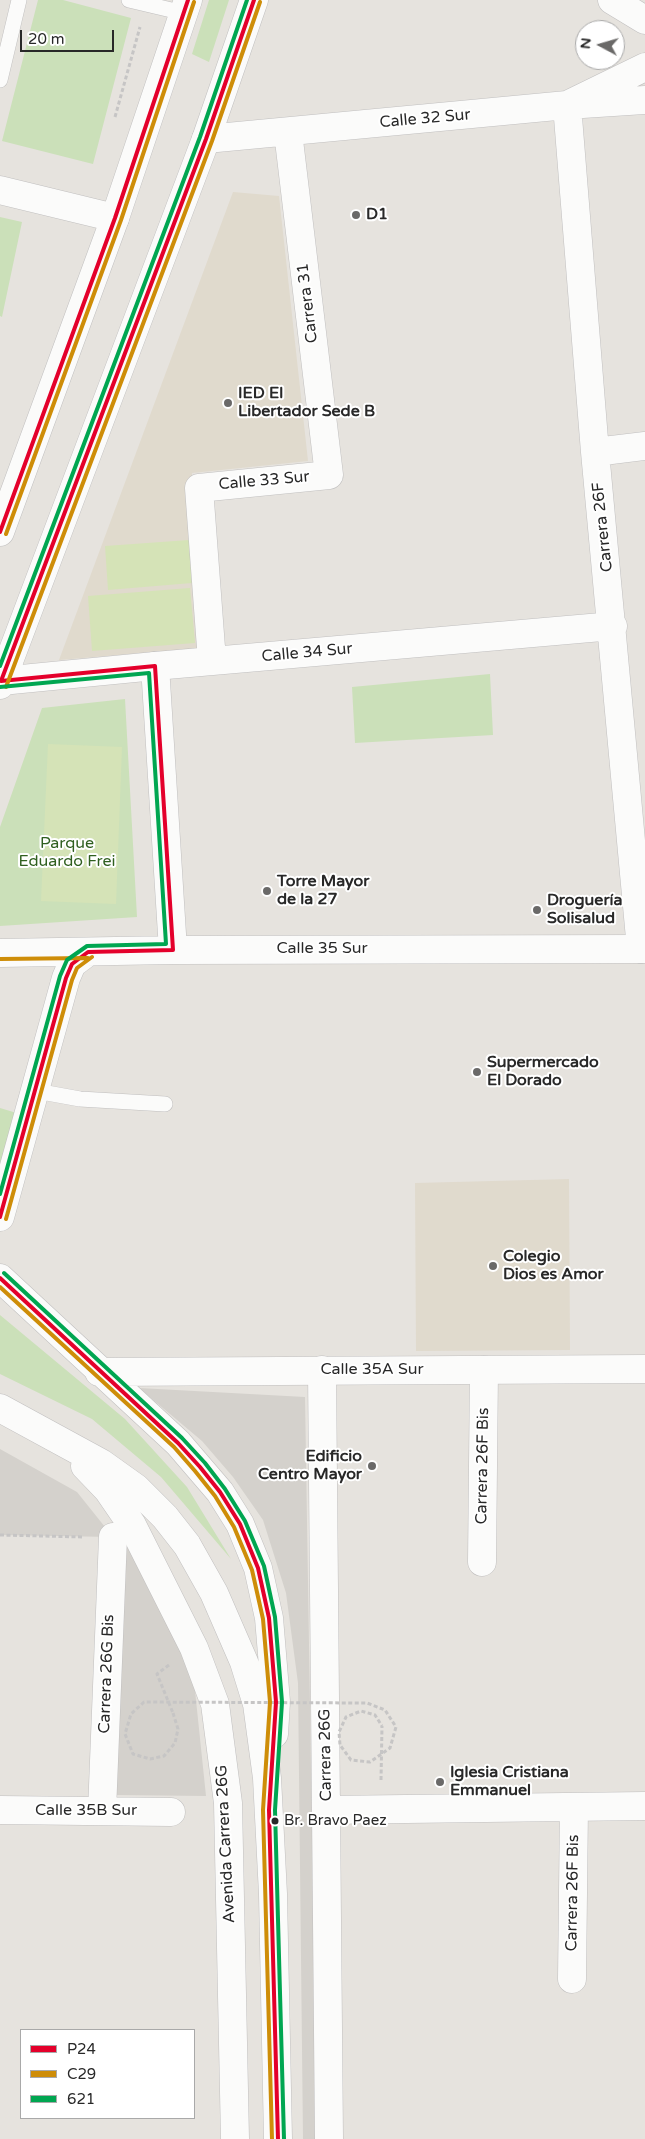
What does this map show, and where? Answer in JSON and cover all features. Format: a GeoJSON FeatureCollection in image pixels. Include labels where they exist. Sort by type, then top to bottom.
{"type":"FeatureCollection","features":[{"type":"Feature","properties":{"kind":"street"},"geometry":{"type":"LineString","coordinates":[[1,683],[206,140],[254,0]]}},
{"type":"Feature","properties":{"kind":"street"},"geometry":{"type":"LineString","coordinates":[[612,0],[645,20]]}},
{"type":"Feature","properties":{"kind":"street"},"geometry":{"type":"LineString","coordinates":[[0,532],[115,218],[186,7]]}},
{"type":"Feature","properties":{"kind":"street"},"geometry":{"type":"LineString","coordinates":[[567,105],[645,67]]}},
{"type":"Feature","properties":{"kind":"street","name":"Calle 32 Sur"},"geometry":{"type":"LineString","coordinates":[[206,140],[567,105],[645,100]]}},
{"type":"Feature","properties":{"kind":"street","name":"Carrera 26F"},"geometry":{"type":"LineString","coordinates":[[567,105],[595,452],[643,949]]}},
{"type":"Feature","properties":{"kind":"street","name":"Carrera 31"},"geometry":{"type":"LineString","coordinates":[[288,132],[330,475]]}},
{"type":"Feature","properties":{"kind":"street"},"geometry":{"type":"LineString","coordinates":[[0,190],[115,218]]}},
{"type":"Feature","properties":{"kind":"street"},"geometry":{"type":"LineString","coordinates":[[595,452],[645,446]]}},
{"type":"Feature","properties":{"kind":"street","name":"Calle 33 Sur"},"geometry":{"type":"LineString","coordinates":[[212,662],[199,488],[330,475]]}},
{"type":"Feature","properties":{"kind":"street","name":"Calle 34 Sur"},"geometry":{"type":"LineString","coordinates":[[1,683],[155,666],[613,626]]}},
{"type":"Feature","properties":{"kind":"street"},"geometry":{"type":"LineString","coordinates":[[155,666],[173,950]]}},
{"type":"Feature","properties":{"kind":"street","name":"Calle 35 Sur"},"geometry":{"type":"LineString","coordinates":[[0,953],[173,950],[643,949]]}},
{"type":"Feature","properties":{"kind":"street"},"geometry":{"type":"LineString","coordinates":[[0,1217],[66,978],[72,964],[88,952]]}},
{"type":"Feature","properties":{"kind":"street"},"geometry":{"type":"LineString","coordinates":[[0,1278],[178,1444],[220,1492],[240,1524],[254,1559],[268,1618],[276,1702],[269,1810]]}},
{"type":"Feature","properties":{"kind":"street","name":"Calle 35A Sur"},"geometry":{"type":"LineString","coordinates":[[99,1372],[645,1369]]}},
{"type":"Feature","properties":{"kind":"street","name":"Carrera 26G"},"geometry":{"type":"LineString","coordinates":[[322,1370],[329,2139]]}},
{"type":"Feature","properties":{"kind":"street","name":"Carrera 26F Bis"},"geometry":{"type":"LineString","coordinates":[[482,1562],[484,1370]]}},
{"type":"Feature","properties":{"kind":"street","name":"Avenida Carrera 26G"},"geometry":{"type":"LineString","coordinates":[[0,1408],[101,1463],[136,1488],[165,1517],[187,1545],[214,1593],[244,1662],[258,1704],[269,1810],[278,2139]]}},
{"type":"Feature","properties":{"kind":"street","name":"Avenida Carrera 26G"},"geometry":{"type":"LineString","coordinates":[[63,1443],[108,1490],[132,1525],[194,1648],[216,1704],[228,1803],[235,2139]]}},
{"type":"Feature","properties":{"kind":"street","name":"Carrera 26G Bis"},"geometry":{"type":"LineString","coordinates":[[102,1811],[113,1537]]}},
{"type":"Feature","properties":{"kind":"street"},"geometry":{"type":"LineString","coordinates":[[326,1810],[645,1806]]}},
{"type":"Feature","properties":{"kind":"street","name":"Carrera 26F Bis"},"geometry":{"type":"LineString","coordinates":[[572,1979],[574,1807]]}},
{"type":"Feature","properties":{"kind":"street","name":"Calle 35B Sur"},"geometry":{"type":"LineString","coordinates":[[0,1810],[171,1812]]}},
{"type":"Feature","properties":{"kind":"lane"},"geometry":{"type":"LineString","coordinates":[[0,80],[19,0]]}},
{"type":"Feature","properties":{"kind":"lane"},"geometry":{"type":"LineString","coordinates":[[129,0],[147,4],[186,7]]}},
{"type":"Feature","properties":{"kind":"lane"},"geometry":{"type":"LineString","coordinates":[[36,1091],[80,1100],[165,1104]]}},
{"type":"Feature","properties":{"kind":"path"},"geometry":{"type":"LineString","coordinates":[[114,120],[147,4]]}},
{"type":"Feature","properties":{"kind":"path"},"geometry":{"type":"LineString","coordinates":[[0,1535],[113,1537]]}},
{"type":"Feature","properties":{"kind":"path"},"geometry":{"type":"LineString","coordinates":[[157,1674],[173,1713],[178,1729],[175,1743],[164,1756],[150,1759],[133,1754],[125,1734],[131,1714],[144,1702],[367,1704],[385,1710],[396,1726],[390,1748],[370,1762],[351,1760],[340,1745],[339,1732],[346,1717],[361,1711],[375,1715],[382,1726],[380,1809]]}},
{"type":"Feature","properties":{"kind":"shaded area","name":"IED El Libertador Sede B"},"geometry":{"type":"Polygon","coordinates":[[[233,192],[279,196],[308,461],[192,473],[202,648],[59,660],[233,192]]]}},
{"type":"Feature","properties":{"kind":"shaded area","name":"Colegio Dios es Amor"},"geometry":{"type":"Polygon","coordinates":[[[569,1179],[570,1350],[416,1351],[415,1183],[569,1179]]]}},
{"type":"Feature","properties":{"kind":"shaded area"},"geometry":{"type":"Polygon","coordinates":[[[139,1388],[305,1397],[317,2139],[303,2139],[298,1683],[286,1593],[263,1520],[233,1477],[202,1441],[139,1388]]]}},
{"type":"Feature","properties":{"kind":"shaded area"},"geometry":{"type":"Polygon","coordinates":[[[0,1449],[77,1492],[113,1537],[0,1535],[0,1449]]]}},
{"type":"Feature","properties":{"kind":"shaded area"},"geometry":{"type":"Polygon","coordinates":[[[127,1537],[194,1681],[206,1796],[116,1795],[127,1537]]]}},
{"type":"Feature","properties":{"kind":"green space"},"geometry":{"type":"Polygon","coordinates":[[[38,0],[63,0],[131,18],[93,164],[2,141],[38,0]]]}},
{"type":"Feature","properties":{"kind":"green space"},"geometry":{"type":"Polygon","coordinates":[[[209,0],[229,0],[209,62],[192,54],[209,0]]]}},
{"type":"Feature","properties":{"kind":"green space"},"geometry":{"type":"Polygon","coordinates":[[[0,217],[22,222],[2,317],[0,316],[0,217]]]}},
{"type":"Feature","properties":{"kind":"green space"},"geometry":{"type":"Polygon","coordinates":[[[189,540],[192,583],[108,590],[105,546],[189,540]]]}},
{"type":"Feature","properties":{"kind":"green space"},"geometry":{"type":"Polygon","coordinates":[[[190,588],[195,643],[92,651],[88,596],[190,588]]]}},
{"type":"Feature","properties":{"kind":"green space"},"geometry":{"type":"Polygon","coordinates":[[[490,674],[493,735],[355,743],[352,687],[490,674]]]}},
{"type":"Feature","properties":{"kind":"green space","name":"Parque Eduardo Frei"},"geometry":{"type":"Polygon","coordinates":[[[125,699],[137,917],[0,926],[0,827],[42,708],[125,699]]]}},
{"type":"Feature","properties":{"kind":"green space"},"geometry":{"type":"Polygon","coordinates":[[[48,744],[122,747],[116,904],[41,901],[48,744]]]}},
{"type":"Feature","properties":{"kind":"green space"},"geometry":{"type":"Polygon","coordinates":[[[0,1108],[20,1114],[0,1190],[0,1108]]]}},
{"type":"Feature","properties":{"kind":"green space"},"geometry":{"type":"Polygon","coordinates":[[[0,1315],[125,1419],[187,1487],[231,1559],[161,1477],[92,1419],[0,1374],[0,1315]]]}},
{"type":"Feature","properties":{"kind":"transit line","name":"P24"},"geometry":{"type":"LineString","coordinates":[[0,532],[115,218],[188,0]]}},
{"type":"Feature","properties":{"kind":"transit line","name":"621"},"geometry":{"type":"LineString","coordinates":[[0,666],[200,137],[247,0]]}},
{"type":"Feature","properties":{"kind":"transit line","name":"P24"},"geometry":{"type":"LineString","coordinates":[[0,1217],[66,978],[72,964],[88,952],[173,950],[155,666],[1,681],[206,139],[254,0]]}},
{"type":"Feature","properties":{"kind":"transit line","name":"C29"},"geometry":{"type":"LineString","coordinates":[[6,534],[121,220],[194,2]]}},
{"type":"Feature","properties":{"kind":"transit line","name":"C29"},"geometry":{"type":"LineString","coordinates":[[6,687],[212,141],[260,2]]}},
{"type":"Feature","properties":{"kind":"transit line","name":"621"},"geometry":{"type":"LineString","coordinates":[[0,687],[149,673],[166,944],[87,946],[67,960],[60,976],[0,1194]]}},
{"type":"Feature","properties":{"kind":"transit line","name":"C29"},"geometry":{"type":"LineString","coordinates":[[6,1219],[72,980],[77,968],[92,957]]}},
{"type":"Feature","properties":{"kind":"transit line","name":"C29"},"geometry":{"type":"LineString","coordinates":[[0,959],[88,958]]}},
{"type":"Feature","properties":{"kind":"transit line","name":"621"},"geometry":{"type":"LineString","coordinates":[[4,1273],[182,1438],[205,1463],[225,1489],[245,1521],[264,1566],[275,1617],[282,1702],[275,1810],[284,2139]]}},
{"type":"Feature","properties":{"kind":"transit line","name":"P24"},"geometry":{"type":"LineString","coordinates":[[0,1278],[178,1443],[200,1467],[220,1492],[240,1524],[258,1568],[269,1618],[276,1702],[269,1810],[278,2139]]}},
{"type":"Feature","properties":{"kind":"transit line","name":"C29"},"geometry":{"type":"LineString","coordinates":[[0,1287],[174,1447],[215,1496],[234,1527],[252,1570],[263,1619],[270,1702],[263,1810],[272,2139]]}},
{"type":"Feature","properties":{"kind":"place","name":"D1"},"geometry":{"type":"Point","coordinates":[356,215]}},
{"type":"Feature","properties":{"kind":"place","name":"IED El Libertador Sede B"},"geometry":{"type":"Point","coordinates":[228,403]}},
{"type":"Feature","properties":{"kind":"place","name":"Torre Mayor de la 27"},"geometry":{"type":"Point","coordinates":[267,891]}},
{"type":"Feature","properties":{"kind":"place","name":"Droguería Solisalud"},"geometry":{"type":"Point","coordinates":[537,910]}},
{"type":"Feature","properties":{"kind":"place","name":"Supermercado El Dorado"},"geometry":{"type":"Point","coordinates":[477,1072]}},
{"type":"Feature","properties":{"kind":"place","name":"Colegio Dios es Amor"},"geometry":{"type":"Point","coordinates":[493,1266]}},
{"type":"Feature","properties":{"kind":"place","name":"Edificio Centro Mayor"},"geometry":{"type":"Point","coordinates":[372,1466]}},
{"type":"Feature","properties":{"kind":"place","name":"Iglesia Cristiana Emmanuel"},"geometry":{"type":"Point","coordinates":[440,1782]}},
{"type":"Feature","properties":{"kind":"place","name":"Br. Bravo Paez"},"geometry":{"type":"Point","coordinates":[275,1821]}}]}
